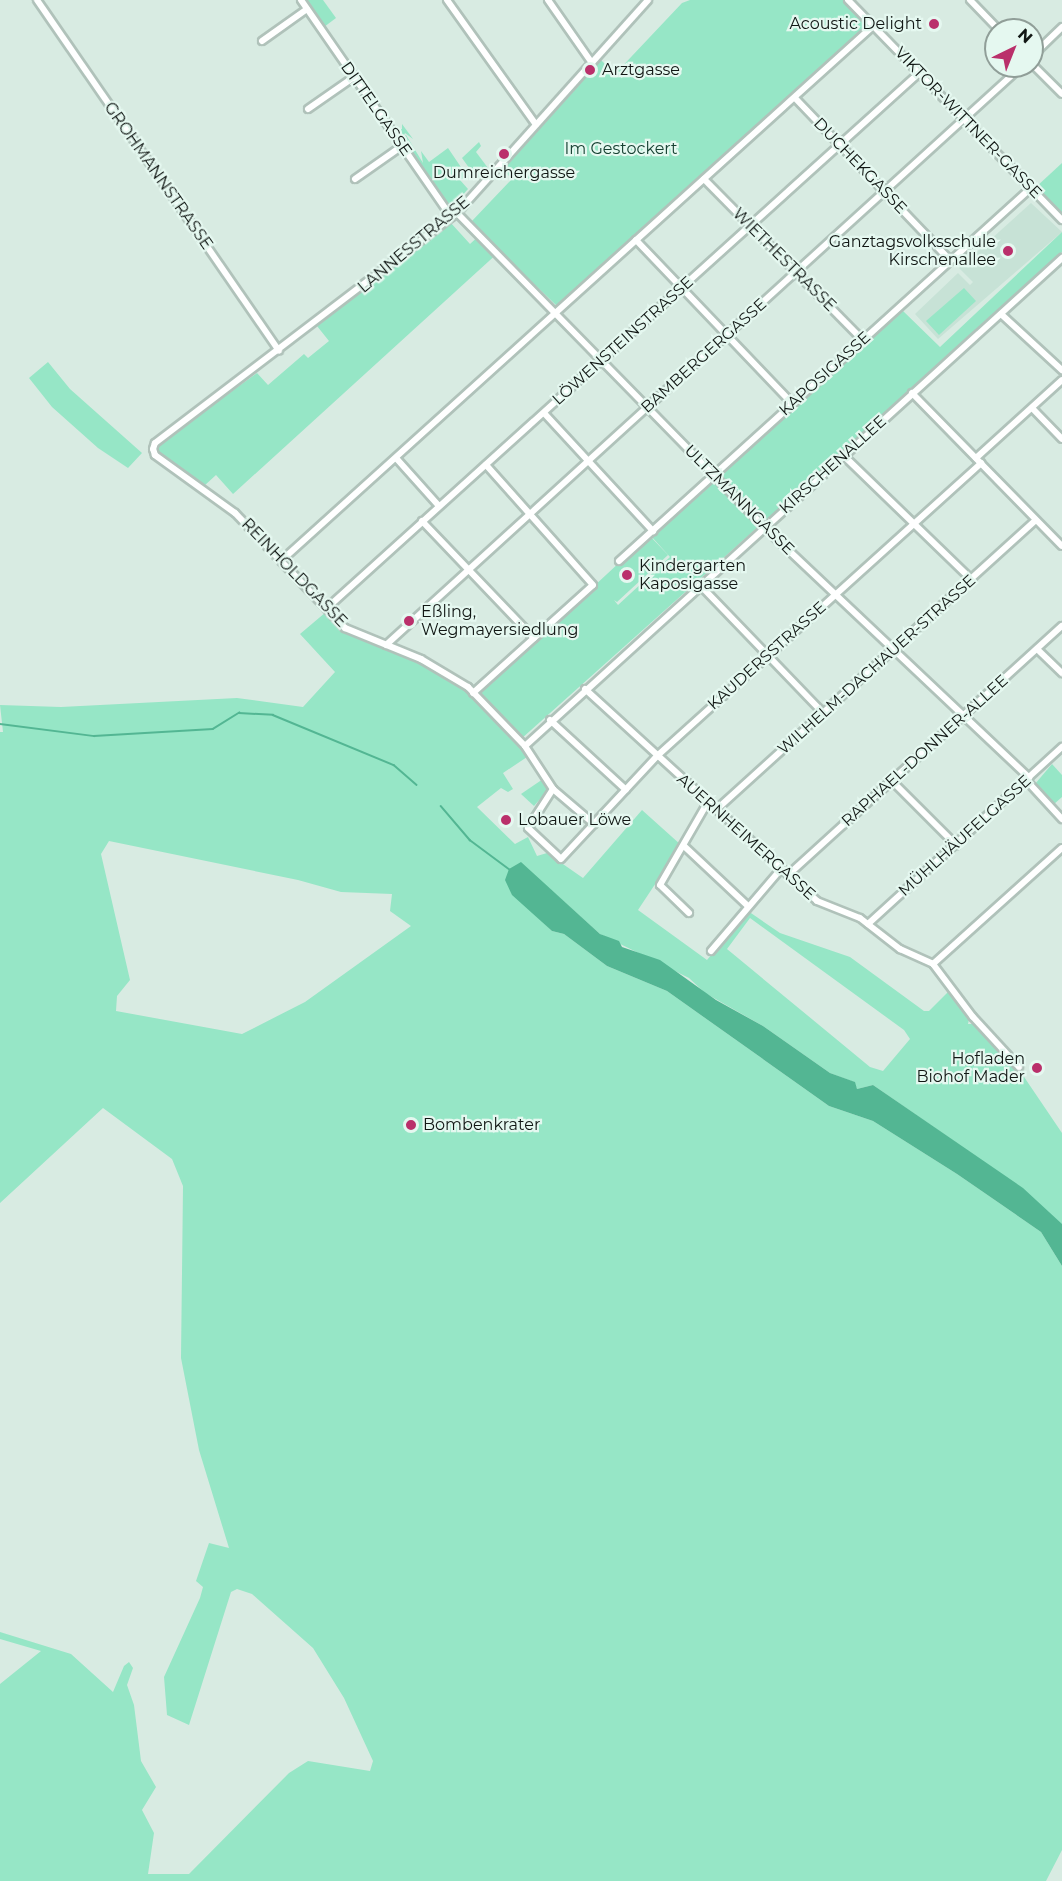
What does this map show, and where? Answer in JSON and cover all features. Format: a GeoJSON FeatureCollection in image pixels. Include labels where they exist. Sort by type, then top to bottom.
{"type":"FeatureCollection","features":[{"type":"Feature","properties":{"kind":"street","name":"GROHMANNSTRASSE"},"geometry":{"type":"LineString","coordinates":[[37,0],[279,351]]}},
{"type":"Feature","properties":{"kind":"street","name":"DITTELGASSE"},"geometry":{"type":"LineString","coordinates":[[301,0],[402,146],[454,215]]}},
{"type":"Feature","properties":{"kind":"street"},"geometry":{"type":"LineString","coordinates":[[447,0],[536,125]]}},
{"type":"Feature","properties":{"kind":"street"},"geometry":{"type":"LineString","coordinates":[[548,0],[591,63]]}},
{"type":"Feature","properties":{"kind":"street","name":"LANNESSTRASSE"},"geometry":{"type":"LineString","coordinates":[[155,455],[155,443],[279,351],[454,215],[648,0]]}},
{"type":"Feature","properties":{"kind":"street","name":"VIKTOR-WITTNER-GASSE"},"geometry":{"type":"LineString","coordinates":[[849,0],[1062,220]]}},
{"type":"Feature","properties":{"kind":"street"},"geometry":{"type":"LineString","coordinates":[[970,0],[987,18]]}},
{"type":"Feature","properties":{"kind":"street"},"geometry":{"type":"LineString","coordinates":[[262,41],[307,9]]}},
{"type":"Feature","properties":{"kind":"street"},"geometry":{"type":"LineString","coordinates":[[282,560],[873,26]]}},
{"type":"Feature","properties":{"kind":"street"},"geometry":{"type":"LineString","coordinates":[[1044,44],[1062,27]]}},
{"type":"Feature","properties":{"kind":"street","name":"LÖWENSTEINSTRASSE"},"geometry":{"type":"LineString","coordinates":[[327,608],[919,73]]}},
{"type":"Feature","properties":{"kind":"street"},"geometry":{"type":"LineString","coordinates":[[1044,76],[1062,94]]}},
{"type":"Feature","properties":{"kind":"street"},"geometry":{"type":"LineString","coordinates":[[308,109],[354,77]]}},
{"type":"Feature","properties":{"kind":"street","name":"BAMBERGERGASSE"},"geometry":{"type":"LineString","coordinates":[[386,645],[1009,78]]}},
{"type":"Feature","properties":{"kind":"street","name":"DUCHEKGASSE"},"geometry":{"type":"LineString","coordinates":[[795,98],[950,260]]}},
{"type":"Feature","properties":{"kind":"street"},"geometry":{"type":"LineString","coordinates":[[355,179],[402,146]]}},
{"type":"Feature","properties":{"kind":"street","name":"WIETHESTRASSE"},"geometry":{"type":"LineString","coordinates":[[704,179],[863,340]]}},
{"type":"Feature","properties":{"kind":"street","name":"KAPOSIGASSE"},"geometry":{"type":"LineString","coordinates":[[619,561],[1031,188]]}},
{"type":"Feature","properties":{"kind":"street","name":"ULTZMANNGASSE"},"geometry":{"type":"LineString","coordinates":[[454,215],[555,313],[764,527],[964,716],[1028,780],[1062,819]]}},
{"type":"Feature","properties":{"kind":"street"},"geometry":{"type":"LineString","coordinates":[[636,240],[792,403]]}},
{"type":"Feature","properties":{"kind":"street","name":"KIRSCHENALLEE"},"geometry":{"type":"LineString","coordinates":[[525,746],[550,720],[1062,258]]}},
{"type":"Feature","properties":{"kind":"street"},"geometry":{"type":"LineString","coordinates":[[1000,314],[1062,370]]}},
{"type":"Feature","properties":{"kind":"street","name":"KAUDERSSTRASSE"},"geometry":{"type":"LineString","coordinates":[[553,789],[528,828],[561,859],[657,756],[913,524],[1062,380]]}},
{"type":"Feature","properties":{"kind":"street"},"geometry":{"type":"LineString","coordinates":[[912,393],[1062,546]]}},
{"type":"Feature","properties":{"kind":"street"},"geometry":{"type":"LineString","coordinates":[[1032,408],[1062,439]]}},
{"type":"Feature","properties":{"kind":"street"},"geometry":{"type":"LineString","coordinates":[[544,413],[653,531]]}},
{"type":"Feature","properties":{"kind":"street","name":"REINHOLDGASSE"},"geometry":{"type":"LineString","coordinates":[[155,455],[225,504],[282,560],[345,628],[421,659],[474,693],[525,746],[553,789],[594,824]]}},
{"type":"Feature","properties":{"kind":"street"},"geometry":{"type":"LineString","coordinates":[[843,455],[972,580]]}},
{"type":"Feature","properties":{"kind":"street"},"geometry":{"type":"LineString","coordinates":[[396,458],[439,506]]}},
{"type":"Feature","properties":{"kind":"street"},"geometry":{"type":"LineString","coordinates":[[474,693],[592,585],[486,465]]}},
{"type":"Feature","properties":{"kind":"street","name":"WILHELM-DACHAUER-STRASSE"},"geometry":{"type":"LineString","coordinates":[[717,809],[1036,520]]}},
{"type":"Feature","properties":{"kind":"street"},"geometry":{"type":"LineString","coordinates":[[422,521],[534,638]]}},
{"type":"Feature","properties":{"kind":"street"},"geometry":{"type":"LineString","coordinates":[[700,585],[823,713]]}},
{"type":"Feature","properties":{"kind":"street","name":"RAPHAEL-DONNER-ALLEE"},"geometry":{"type":"LineString","coordinates":[[788,875],[1062,626]]}},
{"type":"Feature","properties":{"kind":"street"},"geometry":{"type":"LineString","coordinates":[[1037,649],[1062,673]]}},
{"type":"Feature","properties":{"kind":"street","name":"AUERNHEIMERGASSE"},"geometry":{"type":"LineString","coordinates":[[585,689],[817,901],[868,924],[900,949],[933,964],[973,1017],[1019,1067]]}},
{"type":"Feature","properties":{"kind":"street"},"geometry":{"type":"LineString","coordinates":[[550,720],[626,790]]}},
{"type":"Feature","properties":{"kind":"street","name":"MÜHLHÄUFELGASSE"},"geometry":{"type":"LineString","coordinates":[[868,924],[1062,747]]}},
{"type":"Feature","properties":{"kind":"street"},"geometry":{"type":"LineString","coordinates":[[892,781],[956,844]]}},
{"type":"Feature","properties":{"kind":"street"},"geometry":{"type":"LineString","coordinates":[[689,913],[660,885],[708,802]]}},
{"type":"Feature","properties":{"kind":"street"},"geometry":{"type":"LineString","coordinates":[[684,846],[748,906]]}},
{"type":"Feature","properties":{"kind":"street"},"geometry":{"type":"LineString","coordinates":[[933,964],[1062,848]]}},
{"type":"Feature","properties":{"kind":"street"},"geometry":{"type":"LineString","coordinates":[[711,951],[781,868]]}},
{"type":"Feature","properties":{"kind":"shaded area","name":"Ganztagsvolksschule Kirschenallee"},"geometry":{"type":"Polygon","coordinates":[[[1031,203],[1062,232],[938,339],[915,314],[958,273],[970,285],[973,282],[959,268],[1031,203]]]}},
{"type":"Feature","properties":{"kind":"shaded area"},"geometry":{"type":"Polygon","coordinates":[[[521,862],[600,934],[619,941],[622,947],[660,960],[716,1000],[763,1026],[830,1073],[855,1082],[857,1089],[873,1085],[1023,1188],[1062,1224],[1062,1266],[1041,1232],[957,1174],[873,1121],[829,1106],[667,991],[607,966],[564,934],[552,931],[512,895],[505,880],[509,869],[521,862]]]}},
{"type":"Feature","properties":{"kind":"green space"},"geometry":{"type":"Polygon","coordinates":[[[306,0],[323,0],[336,18],[324,27],[306,0]]]}},
{"type":"Feature","properties":{"kind":"green space","name":"Im Gestockert"},"geometry":{"type":"Polygon","coordinates":[[[690,0],[844,0],[869,26],[557,306],[500,251],[233,494],[216,475],[204,486],[157,454],[157,445],[257,373],[268,385],[304,354],[308,358],[329,341],[317,326],[450,222],[470,244],[482,233],[471,222],[512,179],[503,170],[595,66],[601,60],[615,74],[682,3],[690,0]]]}},
{"type":"Feature","properties":{"kind":"green space"},"geometry":{"type":"Polygon","coordinates":[[[402,124],[413,139],[405,133],[403,137],[406,135],[423,163],[421,151],[429,162],[448,148],[467,176],[460,180],[468,189],[452,207],[446,206],[393,130],[402,129],[402,124]]]}},
{"type":"Feature","properties":{"kind":"green space"},"geometry":{"type":"Polygon","coordinates":[[[479,142],[481,146],[476,152],[488,168],[477,179],[462,158],[479,142]]]}},
{"type":"Feature","properties":{"kind":"green space"},"geometry":{"type":"Polygon","coordinates":[[[1062,163],[1062,214],[1036,187],[1062,163]]]}},
{"type":"Feature","properties":{"kind":"green space"},"geometry":{"type":"Polygon","coordinates":[[[1062,232],[1062,252],[767,521],[763,522],[720,477],[721,472],[902,310],[940,347],[1062,232]]]}},
{"type":"Feature","properties":{"kind":"green space"},"geometry":{"type":"Polygon","coordinates":[[[964,288],[976,301],[939,335],[926,321],[964,288]]]}},
{"type":"Feature","properties":{"kind":"green space"},"geometry":{"type":"Polygon","coordinates":[[[48,362],[70,389],[142,453],[128,468],[98,448],[52,407],[29,378],[48,362]]]}},
{"type":"Feature","properties":{"kind":"green space"},"geometry":{"type":"Polygon","coordinates":[[[714,479],[759,526],[521,739],[478,694],[649,535],[668,555],[617,602],[614,600],[618,605],[670,557],[651,536],[714,479]]]}},
{"type":"Feature","properties":{"kind":"green space"},"geometry":{"type":"Polygon","coordinates":[[[326,612],[344,630],[425,665],[469,693],[527,757],[503,773],[513,789],[508,792],[501,788],[477,807],[515,844],[528,837],[537,856],[547,853],[583,878],[642,810],[681,845],[638,910],[707,960],[748,911],[780,933],[850,957],[924,1011],[929,1011],[951,989],[970,1015],[968,1024],[978,1024],[1018,1068],[1062,1133],[1062,1228],[1023,1189],[873,1085],[857,1089],[854,1082],[830,1073],[763,1026],[705,993],[689,978],[600,934],[549,888],[534,914],[552,931],[564,934],[607,966],[667,991],[829,1106],[873,1121],[957,1174],[1041,1232],[1062,1266],[1062,1850],[1046,1881],[0,1881],[0,1684],[41,1651],[0,1639],[0,1632],[71,1654],[113,1692],[124,1666],[129,1662],[133,1668],[127,1685],[134,1705],[141,1761],[156,1787],[142,1810],[154,1833],[148,1874],[189,1874],[289,1773],[308,1761],[370,1771],[373,1761],[344,1698],[313,1648],[252,1594],[237,1589],[231,1592],[189,1725],[167,1715],[164,1677],[200,1598],[203,1587],[196,1581],[209,1543],[229,1548],[199,1450],[181,1358],[183,1186],[172,1159],[103,1108],[0,1203],[0,732],[3,732],[0,705],[61,707],[237,698],[303,707],[335,672],[300,634],[326,612]],[[109,841],[101,854],[130,980],[117,996],[116,1011],[242,1034],[305,1002],[411,926],[390,911],[392,894],[341,892],[298,880],[109,841]],[[750,918],[727,949],[870,1067],[883,1071],[910,1039],[904,1030],[750,918]]]}},
{"type":"Feature","properties":{"kind":"green space"},"geometry":{"type":"Polygon","coordinates":[[[1052,764],[1062,775],[1062,797],[1053,805],[1035,784],[1052,764]]]}},
{"type":"Feature","properties":{"kind":"green space"},"geometry":{"type":"Polygon","coordinates":[[[543,779],[549,789],[534,806],[521,794],[543,779]]]}},
{"type":"Feature","properties":{"kind":"waterway"},"geometry":{"type":"LineString","coordinates":[[0,724],[94,736],[213,729],[239,713],[273,715],[394,765],[417,785]]}},
{"type":"Feature","properties":{"kind":"waterway"},"geometry":{"type":"LineString","coordinates":[[441,806],[470,840],[509,869]]}},
{"type":"Feature","properties":{"kind":"place","name":"Acoustic Delight"},"geometry":{"type":"Point","coordinates":[934,24]}},
{"type":"Feature","properties":{"kind":"place","name":"Arztgasse"},"geometry":{"type":"Point","coordinates":[590,70]}},
{"type":"Feature","properties":{"kind":"place","name":"Dumreichergasse"},"geometry":{"type":"Point","coordinates":[504,154]}},
{"type":"Feature","properties":{"kind":"place","name":"Ganztagsvolksschule Kirschenallee"},"geometry":{"type":"Point","coordinates":[1008,251]}},
{"type":"Feature","properties":{"kind":"place","name":"Kindergarten Kaposigasse"},"geometry":{"type":"Point","coordinates":[627,575]}},
{"type":"Feature","properties":{"kind":"place","name":"Eßling, Wegmayersiedlung"},"geometry":{"type":"Point","coordinates":[409,621]}},
{"type":"Feature","properties":{"kind":"place","name":"Lobauer Löwe"},"geometry":{"type":"Point","coordinates":[506,820]}},
{"type":"Feature","properties":{"kind":"place","name":"Hofladen Biohof Mader"},"geometry":{"type":"Point","coordinates":[1037,1068]}},
{"type":"Feature","properties":{"kind":"place","name":"Bombenkrater"},"geometry":{"type":"Point","coordinates":[411,1125]}}]}
